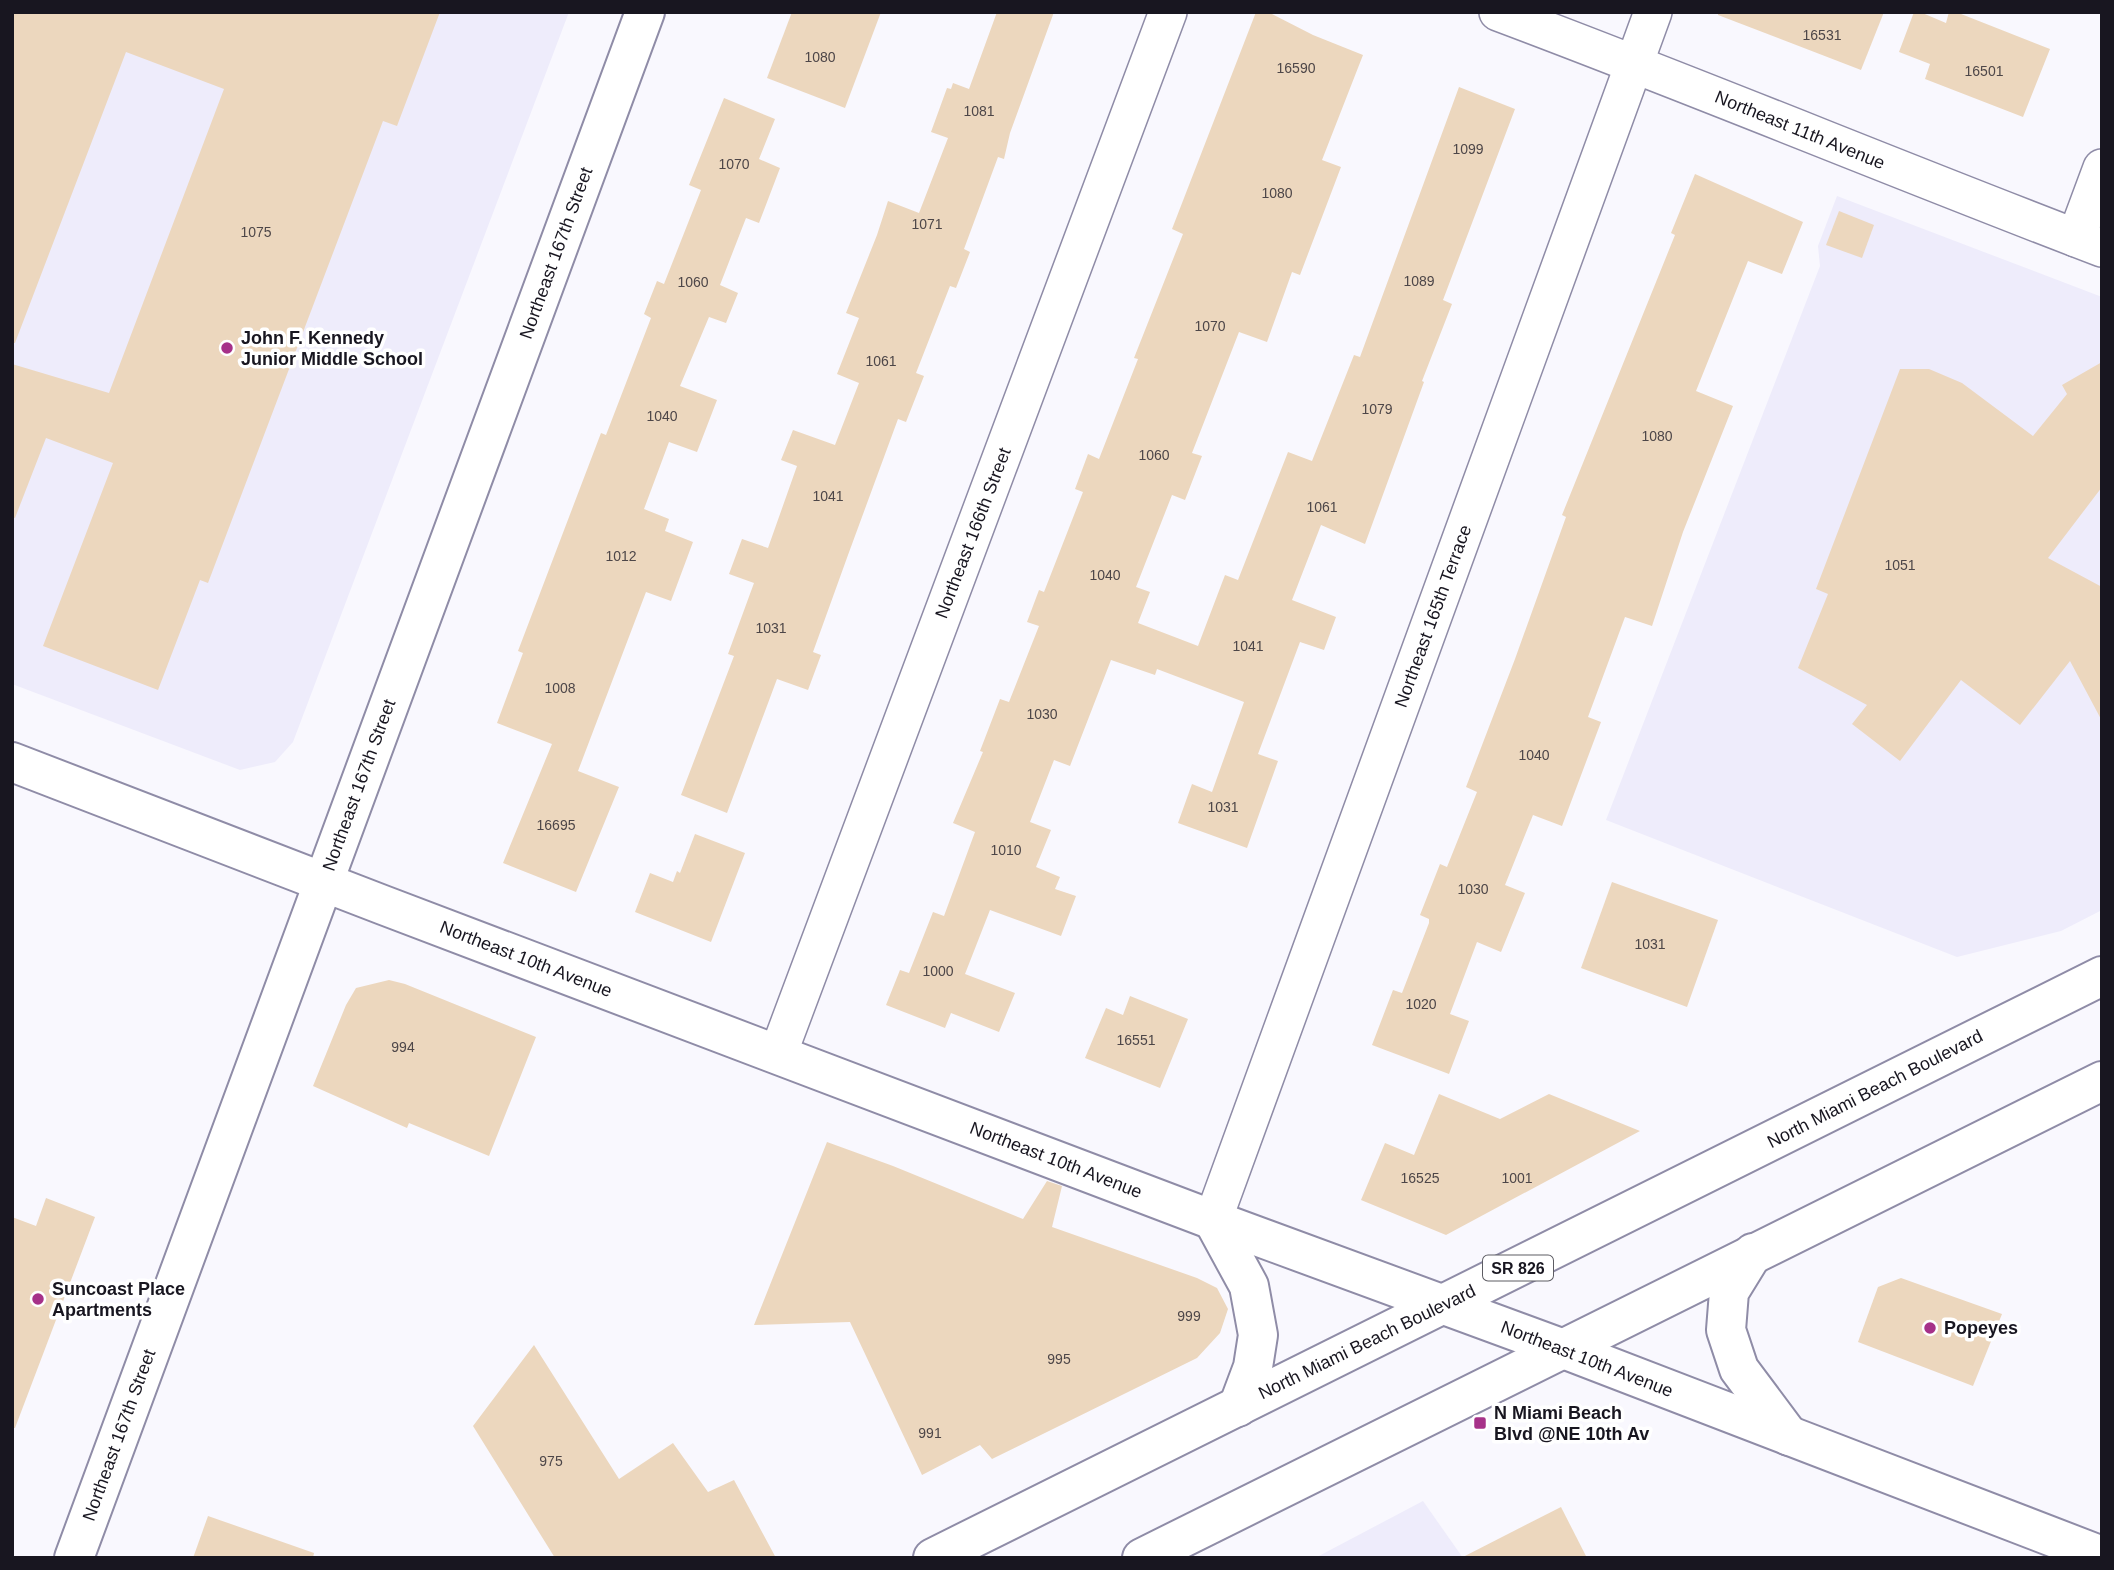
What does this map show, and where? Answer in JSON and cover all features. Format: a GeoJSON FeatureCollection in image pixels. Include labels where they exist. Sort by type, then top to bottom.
{"type":"FeatureCollection","features":[{"type":"Feature","properties":{"kind":"street","name":"Northeast 167th Street"},"geometry":{"type":"LineString","coordinates":[[74,1558],[645,12]]}},
{"type":"Feature","properties":{"kind":"street","name":"Northeast 166th Street"},"geometry":{"type":"LineString","coordinates":[[778,1054],[1168,12]]}},
{"type":"Feature","properties":{"kind":"street","name":"Northeast 11th Avenue"},"geometry":{"type":"LineString","coordinates":[[1498,12],[2089,243]]}},
{"type":"Feature","properties":{"kind":"street","name":"Northeast 165th Terrace"},"geometry":{"type":"LineString","coordinates":[[1213,1220],[1653,12]]}},
{"type":"Feature","properties":{"kind":"street"},"geometry":{"type":"LineString","coordinates":[[2089,243],[2102,168]]}},
{"type":"Feature","properties":{"kind":"street","name":"Northeast 10th Avenue"},"geometry":{"type":"LineString","coordinates":[[12,762],[2102,1556]]}},
{"type":"Feature","properties":{"kind":"street","name":"North Miami Beach Boulevard"},"geometry":{"type":"LineString","coordinates":[[933,1558],[2102,976]]}},
{"type":"Feature","properties":{"kind":"street"},"geometry":{"type":"LineString","coordinates":[[1142,1558],[2102,1081]]}},
{"type":"Feature","properties":{"kind":"street"},"geometry":{"type":"LineString","coordinates":[[1213,1220],[1250,1286],[1258,1335],[1254,1367],[1238,1407]]}},
{"type":"Feature","properties":{"kind":"street"},"geometry":{"type":"LineString","coordinates":[[1753,1253],[1729,1292],[1726,1330],[1739,1369],[1788,1436]]}},
{"type":"Feature","properties":{"kind":"shaded area","name":"John F. Kennedy Junior Middle School"},"geometry":{"type":"Polygon","coordinates":[[[12,12],[569,12],[293,742],[275,762],[240,770],[12,684],[12,12]]]}},
{"type":"Feature","properties":{"kind":"shaded area"},"geometry":{"type":"Polygon","coordinates":[[[1837,196],[2102,297],[2102,910],[2061,931],[1957,957],[1606,820],[1820,266],[1818,246],[1837,196]]]}},
{"type":"Feature","properties":{"kind":"shaded area"},"geometry":{"type":"Polygon","coordinates":[[[1423,1501],[1463,1558],[1315,1558],[1423,1501]]]}},
{"type":"Feature","properties":{"kind":"building"},"geometry":{"type":"Polygon","coordinates":[[[12,12],[440,12],[397,126],[383,121],[208,583],[200,580],[158,690],[43,646],[113,463],[46,438],[15,518],[12,517],[12,364],[109,393],[224,89],[126,52],[15,343],[12,343],[12,12]]]}},
{"type":"Feature","properties":{"kind":"building"},"geometry":{"type":"Polygon","coordinates":[[[792,12],[881,12],[845,108],[767,78],[792,12]]]}},
{"type":"Feature","properties":{"kind":"building"},"geometry":{"type":"Polygon","coordinates":[[[997,12],[1054,12],[1010,133],[1004,159],[998,157],[964,249],[970,252],[956,288],[950,286],[916,373],[924,376],[906,422],[898,419],[848,555],[813,652],[821,655],[808,690],[777,679],[727,813],[681,795],[734,656],[728,654],[754,583],[729,574],[742,539],[768,548],[797,466],[781,460],[793,430],[835,445],[859,383],[837,374],[859,318],[846,313],[888,201],[919,213],[948,138],[931,132],[947,88],[951,89],[953,83],[969,89],[997,12]]]}},
{"type":"Feature","properties":{"kind":"building"},"geometry":{"type":"Polygon","coordinates":[[[1256,12],[1268,12],[1313,35],[1363,55],[1322,160],[1341,167],[1300,275],[1292,272],[1267,342],[1239,332],[1192,453],[1202,456],[1185,500],[1172,495],[1136,587],[1150,592],[1138,623],[1198,646],[1225,575],[1238,580],[1288,452],[1312,461],[1354,355],[1360,357],[1459,87],[1515,109],[1443,300],[1452,304],[1365,544],[1321,525],[1292,600],[1336,617],[1324,650],[1300,642],[1258,754],[1278,761],[1247,848],[1178,823],[1192,784],[1212,792],[1244,702],[1157,669],[1155,675],[1111,660],[1070,766],[1054,760],[1030,822],[1051,830],[1036,867],[1060,877],[1055,889],[1076,896],[1061,936],[990,910],[965,974],[1015,993],[999,1032],[951,1013],[945,1028],[886,1005],[900,970],[909,973],[933,912],[944,916],[975,832],[953,823],[983,752],[980,751],[1000,699],[1009,702],[1039,626],[1027,622],[1039,590],[1044,592],[1083,492],[1075,489],[1088,454],[1099,459],[1138,359],[1134,358],[1183,234],[1172,229],[1256,12]]]}},
{"type":"Feature","properties":{"kind":"building"},"geometry":{"type":"Polygon","coordinates":[[[1718,12],[1884,12],[1861,70],[1718,15],[1718,12]]]}},
{"type":"Feature","properties":{"kind":"building"},"geometry":{"type":"Polygon","coordinates":[[[1914,12],[1946,23],[1949,12],[1956,12],[2050,49],[2023,117],[1925,79],[1930,64],[1899,52],[1914,12]]]}},
{"type":"Feature","properties":{"kind":"building"},"geometry":{"type":"Polygon","coordinates":[[[724,98],[775,119],[759,159],[780,168],[759,223],[746,218],[720,285],[738,293],[726,323],[709,317],[680,386],[717,400],[697,452],[669,442],[644,509],[669,519],[665,531],[693,542],[671,601],[646,592],[578,771],[619,787],[576,892],[503,863],[552,744],[497,723],[523,653],[518,651],[601,433],[606,435],[651,318],[644,314],[657,281],[664,284],[701,190],[689,185],[724,98]]]}},
{"type":"Feature","properties":{"kind":"building"},"geometry":{"type":"Polygon","coordinates":[[[1695,174],[1803,222],[1782,274],[1748,261],[1696,391],[1733,406],[1683,532],[1652,626],[1625,617],[1588,717],[1601,722],[1562,826],[1533,815],[1505,885],[1525,893],[1501,952],[1477,942],[1450,1014],[1469,1021],[1449,1074],[1372,1045],[1393,990],[1402,993],[1429,923],[1429,919],[1420,915],[1440,864],[1447,867],[1477,792],[1466,787],[1566,517],[1562,515],[1675,235],[1671,233],[1695,174]]]}},
{"type":"Feature","properties":{"kind":"building"},"geometry":{"type":"Polygon","coordinates":[[[1839,211],[1874,225],[1862,258],[1826,245],[1839,211]]]}},
{"type":"Feature","properties":{"kind":"building"},"geometry":{"type":"Polygon","coordinates":[[[2102,362],[2102,487],[2048,558],[2102,587],[2102,721],[2070,661],[2020,725],[1961,680],[1900,761],[1852,724],[1867,705],[1798,668],[1828,594],[1816,589],[1900,369],[1929,369],[1962,383],[2033,436],[2067,394],[2062,385],[2102,362]]]}},
{"type":"Feature","properties":{"kind":"building"},"geometry":{"type":"Polygon","coordinates":[[[695,834],[745,853],[711,942],[635,912],[650,873],[673,882],[677,871],[680,873],[695,834]]]}},
{"type":"Feature","properties":{"kind":"building"},"geometry":{"type":"Polygon","coordinates":[[[1612,882],[1718,920],[1687,1007],[1581,968],[1612,882]]]}},
{"type":"Feature","properties":{"kind":"building"},"geometry":{"type":"Polygon","coordinates":[[[389,980],[536,1037],[489,1156],[409,1123],[407,1128],[313,1086],[346,1005],[356,988],[389,980]]]}},
{"type":"Feature","properties":{"kind":"building"},"geometry":{"type":"Polygon","coordinates":[[[1130,996],[1188,1019],[1160,1088],[1085,1058],[1106,1008],[1123,1015],[1130,996]]]}},
{"type":"Feature","properties":{"kind":"building"},"geometry":{"type":"Polygon","coordinates":[[[1439,1094],[1500,1119],[1549,1094],[1640,1131],[1446,1235],[1361,1200],[1385,1143],[1414,1155],[1439,1094]]]}},
{"type":"Feature","properties":{"kind":"building"},"geometry":{"type":"Polygon","coordinates":[[[827,1142],[1023,1219],[1047,1181],[1062,1186],[1052,1227],[1197,1278],[1217,1288],[1228,1309],[1220,1333],[1197,1358],[992,1459],[980,1445],[922,1475],[850,1322],[754,1325],[827,1142]]]}},
{"type":"Feature","properties":{"kind":"building","name":"Suncoast Place Apartments"},"geometry":{"type":"Polygon","coordinates":[[[46,1198],[95,1217],[15,1428],[12,1428],[12,1217],[36,1226],[46,1198]]]}},
{"type":"Feature","properties":{"kind":"building","name":"Popeyes"},"geometry":{"type":"Polygon","coordinates":[[[1901,1278],[2002,1314],[1973,1386],[1858,1342],[1878,1287],[1901,1278]]]}},
{"type":"Feature","properties":{"kind":"building"},"geometry":{"type":"Polygon","coordinates":[[[534,1345],[619,1479],[673,1443],[708,1492],[734,1480],[776,1558],[555,1558],[473,1426],[534,1345]]]}},
{"type":"Feature","properties":{"kind":"building"},"geometry":{"type":"Polygon","coordinates":[[[1561,1507],[1587,1558],[1461,1558],[1561,1507]]]}},
{"type":"Feature","properties":{"kind":"building"},"geometry":{"type":"Polygon","coordinates":[[[208,1516],[314,1553],[313,1558],[193,1558],[208,1516]]]}},
{"type":"Feature","properties":{"kind":"place","name":"John F. Kennedy Junior Middle School"},"geometry":{"type":"Point","coordinates":[227,348]}},
{"type":"Feature","properties":{"kind":"place","name":"Suncoast Place Apartments"},"geometry":{"type":"Point","coordinates":[38,1299]}},
{"type":"Feature","properties":{"kind":"place","name":"Popeyes"},"geometry":{"type":"Point","coordinates":[1930,1328]}},
{"type":"Feature","properties":{"kind":"place","name":"N Miami Beach Blvd @NE 10th Av"},"geometry":{"type":"Point","coordinates":[1480,1423]}}]}
